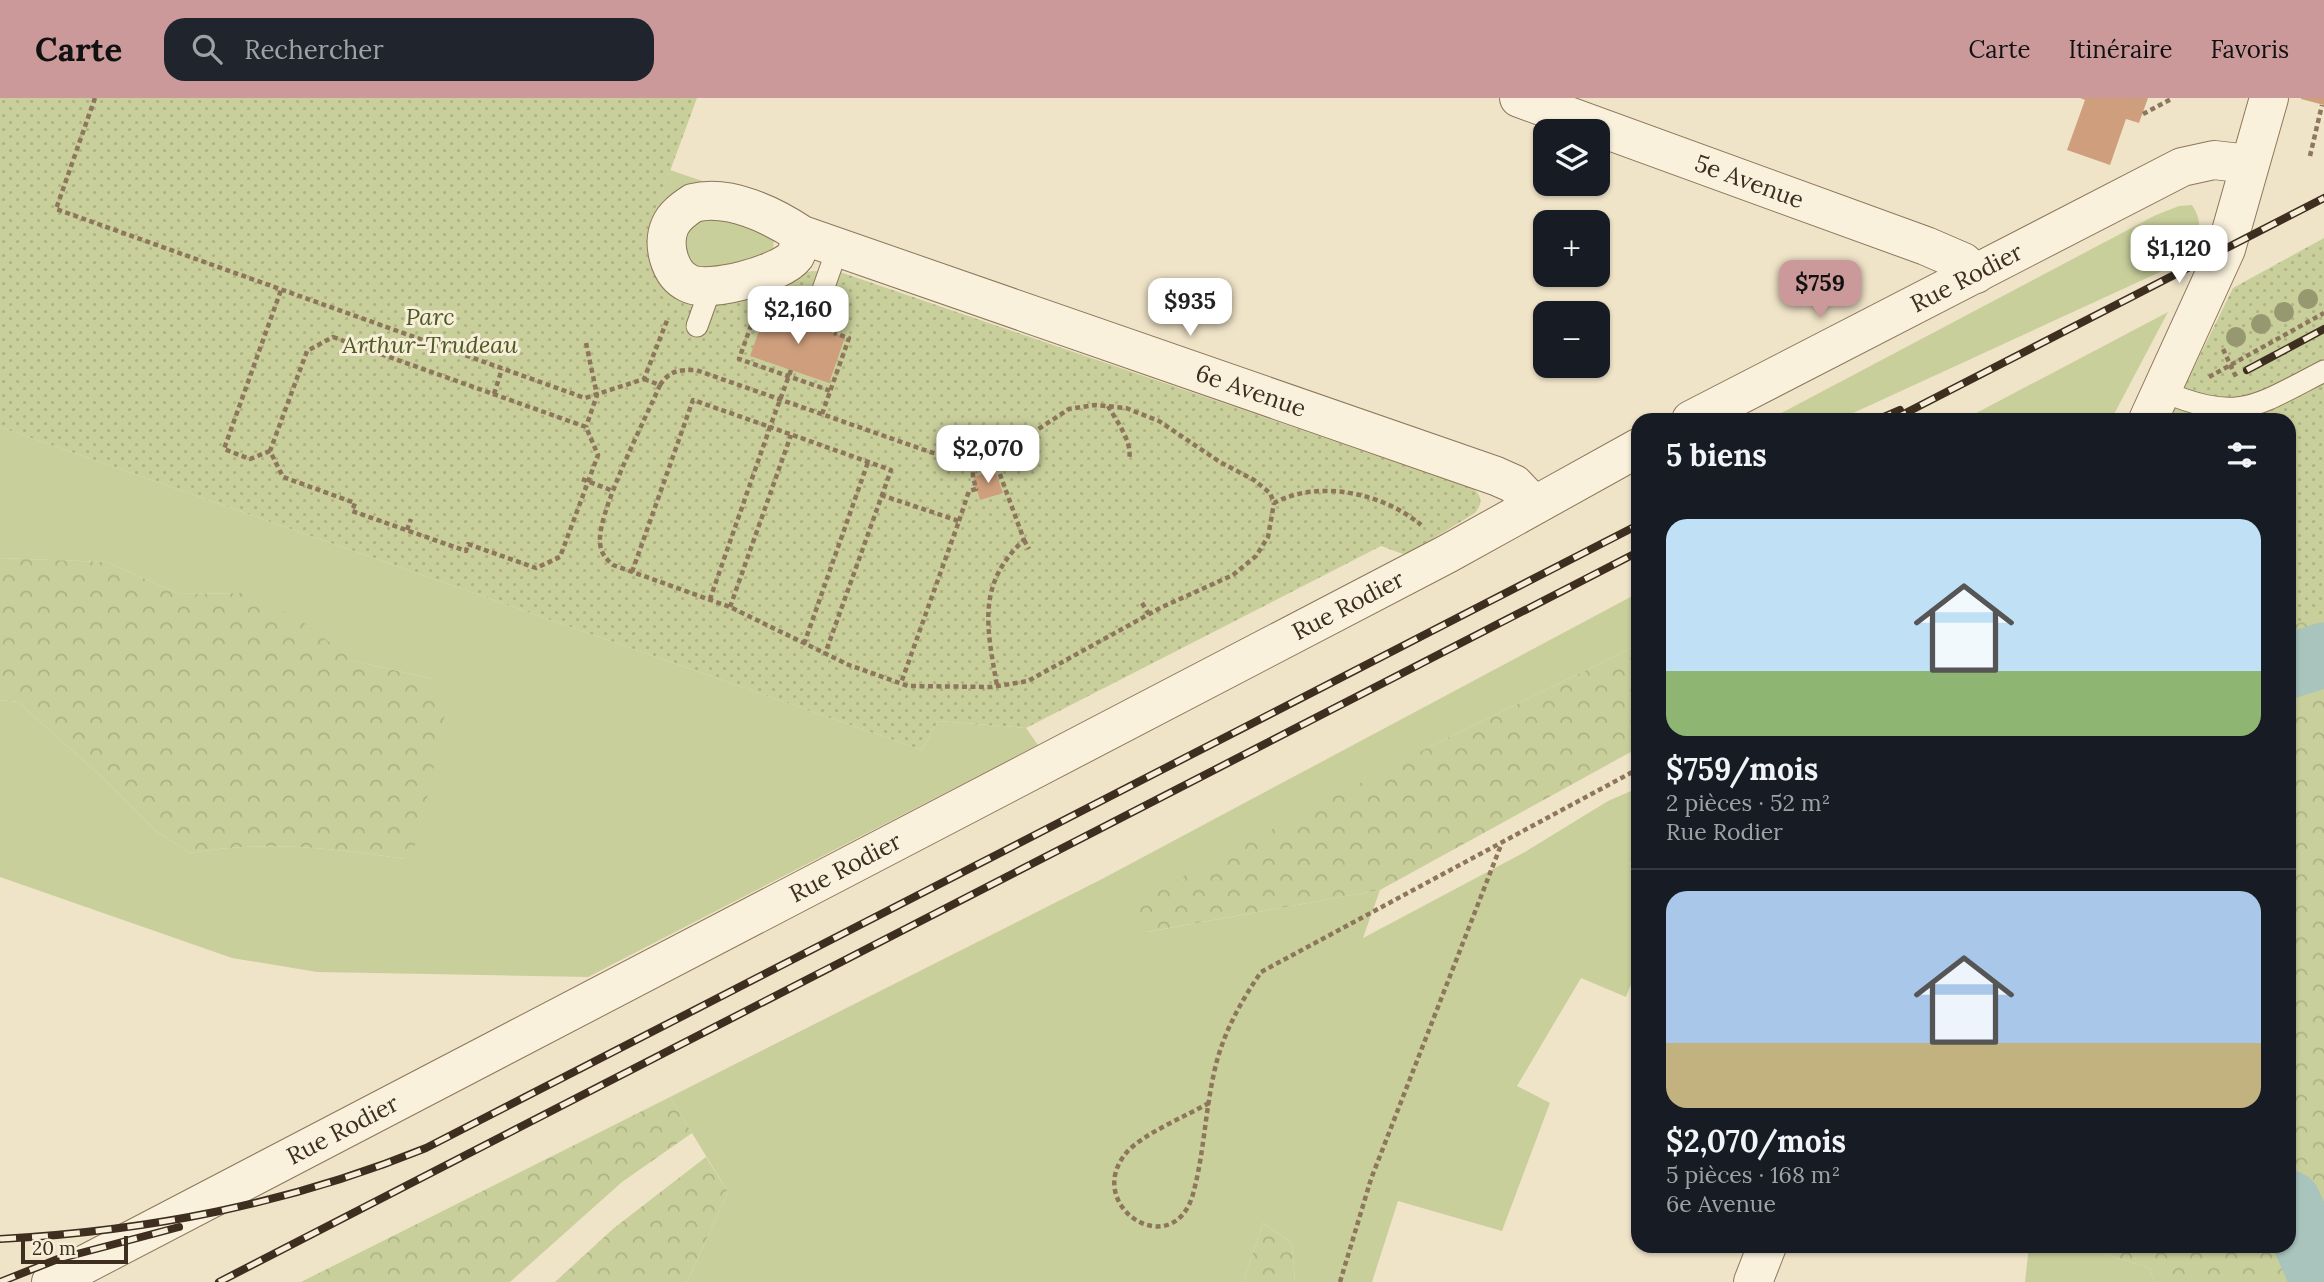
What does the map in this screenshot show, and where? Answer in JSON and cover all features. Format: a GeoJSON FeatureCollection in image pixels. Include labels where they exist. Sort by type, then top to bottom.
{"type":"FeatureCollection","features":[{"type":"Feature","properties":{"kind":"street","name":"5e Avenue"},"geometry":{"type":"LineString","coordinates":[[1519,98],[1926,246],[1963,262],[1976,274]]}},
{"type":"Feature","properties":{"kind":"street"},"geometry":{"type":"LineString","coordinates":[[2155,406],[2226,249],[2269,98]]}},
{"type":"Feature","properties":{"kind":"street","name":"Rue Rodier"},"geometry":{"type":"LineString","coordinates":[[1705,413],[2182,167],[2214,160],[2249,164]]}},
{"type":"Feature","properties":{"kind":"street","name":"6e Avenue"},"geometry":{"type":"LineString","coordinates":[[710,287],[689,284],[682,279],[668,256],[666,242],[670,225],[693,203],[723,201],[779,220],[802,235],[1486,472],[1514,484],[1534,505]]}},
{"type":"Feature","properties":{"kind":"street"},"geometry":{"type":"LineString","coordinates":[[710,287],[746,279],[787,261],[795,256],[802,235]]}},
{"type":"Feature","properties":{"kind":"street","name":"Rue Rodier"},"geometry":{"type":"LineString","coordinates":[[51,1282],[1435,560],[1631,452]]}},
{"type":"Feature","properties":{"kind":"street"},"geometry":{"type":"LineString","coordinates":[[1753,1282],[1764,1253]]}},
{"type":"Feature","properties":{"kind":"lane"},"geometry":{"type":"LineString","coordinates":[[818,322],[838,247]]}},
{"type":"Feature","properties":{"kind":"lane"},"geometry":{"type":"LineString","coordinates":[[697,326],[710,287]]}},
{"type":"Feature","properties":{"kind":"lane"},"geometry":{"type":"LineString","coordinates":[[2155,406],[2236,409],[2269,400],[2324,371]]}},
{"type":"Feature","properties":{"kind":"path"},"geometry":{"type":"LineString","coordinates":[[95,98],[56,209],[585,398],[644,379],[660,385]]}},
{"type":"Feature","properties":{"kind":"path"},"geometry":{"type":"LineString","coordinates":[[2143,114],[2172,98]]}},
{"type":"Feature","properties":{"kind":"path"},"geometry":{"type":"LineString","coordinates":[[2310,156],[2322,105]]}},
{"type":"Feature","properties":{"kind":"path"},"geometry":{"type":"LineString","coordinates":[[281,290],[224,449],[250,460],[270,451],[307,351],[333,337],[586,427]]}},
{"type":"Feature","properties":{"kind":"path"},"geometry":{"type":"LineString","coordinates":[[758,306],[739,359],[790,373],[831,391]]}},
{"type":"Feature","properties":{"kind":"path"},"geometry":{"type":"LineString","coordinates":[[644,379],[672,307]]}},
{"type":"Feature","properties":{"kind":"path"},"geometry":{"type":"LineString","coordinates":[[2202,382],[2324,313]]}},
{"type":"Feature","properties":{"kind":"path"},"geometry":{"type":"LineString","coordinates":[[818,322],[849,338],[822,414]]}},
{"type":"Feature","properties":{"kind":"path"},"geometry":{"type":"LineString","coordinates":[[270,451],[283,477],[355,503],[352,511],[466,551],[468,544],[536,568],[560,557],[598,455],[586,427],[597,395],[586,343]]}},
{"type":"Feature","properties":{"kind":"path"},"geometry":{"type":"LineString","coordinates":[[2218,343],[2241,388]]}},
{"type":"Feature","properties":{"kind":"path"},"geometry":{"type":"LineString","coordinates":[[494,394],[502,369]]}},
{"type":"Feature","properties":{"kind":"path"},"geometry":{"type":"LineString","coordinates":[[678,370],[696,370],[929,452],[974,462],[994,458],[1062,412],[1108,405],[1143,414],[1173,429],[1211,457],[1254,480],[1270,493],[1274,503],[1268,537],[1256,556],[1233,575],[1149,614],[1067,663],[1028,681],[997,686],[945,688],[901,683],[825,654],[730,607],[613,565],[602,555],[599,540],[613,491],[660,385],[667,376],[678,370]]}},
{"type":"Feature","properties":{"kind":"path"},"geometry":{"type":"LineString","coordinates":[[710,599],[790,373]]}},
{"type":"Feature","properties":{"kind":"path"},"geometry":{"type":"LineString","coordinates":[[632,572],[693,400],[891,470],[825,654]]}},
{"type":"Feature","properties":{"kind":"path"},"geometry":{"type":"LineString","coordinates":[[1108,405],[1131,452],[1129,460]]}},
{"type":"Feature","properties":{"kind":"path"},"geometry":{"type":"LineString","coordinates":[[730,607],[791,435]]}},
{"type":"Feature","properties":{"kind":"path"},"geometry":{"type":"LineString","coordinates":[[994,458],[1029,549]]}},
{"type":"Feature","properties":{"kind":"path"},"geometry":{"type":"LineString","coordinates":[[804,644],[868,462]]}},
{"type":"Feature","properties":{"kind":"path"},"geometry":{"type":"LineString","coordinates":[[901,683],[969,491],[976,489],[973,477],[974,462]]}},
{"type":"Feature","properties":{"kind":"path"},"geometry":{"type":"LineString","coordinates":[[582,479],[613,491]]}},
{"type":"Feature","properties":{"kind":"path"},"geometry":{"type":"LineString","coordinates":[[1274,503],[1298,493],[1345,493],[1397,508],[1427,531]]}},
{"type":"Feature","properties":{"kind":"path"},"geometry":{"type":"LineString","coordinates":[[881,495],[959,521]]}},
{"type":"Feature","properties":{"kind":"path"},"geometry":{"type":"LineString","coordinates":[[407,530],[411,519]]}},
{"type":"Feature","properties":{"kind":"path"},"geometry":{"type":"LineString","coordinates":[[997,686],[989,627],[989,600],[998,569],[1024,540]]}},
{"type":"Feature","properties":{"kind":"path"},"geometry":{"type":"LineString","coordinates":[[1142,603],[1149,614]]}},
{"type":"Feature","properties":{"kind":"path"},"geometry":{"type":"LineString","coordinates":[[1209,1103],[1146,1136],[1127,1152],[1116,1169],[1115,1189],[1119,1205],[1130,1217],[1143,1225],[1161,1227],[1175,1223],[1192,1199],[1200,1168],[1214,1070],[1233,1017],[1261,972],[1631,773]]}},
{"type":"Feature","properties":{"kind":"path"},"geometry":{"type":"LineString","coordinates":[[1340,1282],[1371,1179],[1501,844]]}},
{"type":"Feature","properties":{"kind":"green space","name":"Parc Arthur-Trudeau"},"geometry":{"type":"Polygon","coordinates":[[[0,98],[697,98],[652,220],[658,274],[795,275],[812,271],[840,272],[1474,489],[1480,497],[1480,503],[1475,513],[1411,552],[1403,554],[1381,546],[1026,728],[938,721],[922,750],[0,427],[0,98]]]}},
{"type":"Feature","properties":{"kind":"green space"},"geometry":{"type":"Polygon","coordinates":[[[670,170],[711,184],[652,220],[670,170]]]}},
{"type":"Feature","properties":{"kind":"green space"},"geometry":{"type":"Polygon","coordinates":[[[2192,205],[2199,227],[2193,247],[2184,261],[1853,413],[1781,413],[2156,215],[2179,206],[2192,205]]]}},
{"type":"Feature","properties":{"kind":"green space"},"geometry":{"type":"Polygon","coordinates":[[[717,213],[774,239],[773,250],[718,274],[688,262],[685,234],[691,225],[717,213]]]}},
{"type":"Feature","properties":{"kind":"green space"},"geometry":{"type":"Polygon","coordinates":[[[2324,238],[2324,613],[2296,624],[2296,413],[2171,413],[2233,288],[2324,238]]]}},
{"type":"Feature","properties":{"kind":"green space"},"geometry":{"type":"Polygon","coordinates":[[[2168,312],[2115,413],[1976,413],[2168,312]]]}},
{"type":"Feature","properties":{"kind":"green space"},"geometry":{"type":"Polygon","coordinates":[[[0,427],[922,750],[938,721],[1026,728],[1038,745],[588,977],[317,972],[232,958],[0,877],[0,700],[18,702],[102,777],[156,831],[190,853],[271,846],[405,859],[439,741],[433,679],[354,661],[243,593],[179,594],[107,562],[0,558],[0,427]]]}},
{"type":"Feature","properties":{"kind":"green space"},"geometry":{"type":"Polygon","coordinates":[[[2324,445],[2324,1282],[2154,1282],[2150,1268],[2101,1253],[2296,1253],[2296,457],[2324,445]]]}},
{"type":"Feature","properties":{"kind":"green space"},"geometry":{"type":"Polygon","coordinates":[[[0,558],[107,562],[179,594],[243,593],[299,619],[354,661],[433,679],[447,704],[418,841],[405,859],[271,846],[190,853],[156,831],[102,777],[18,702],[0,700],[0,558]]]}},
{"type":"Feature","properties":{"kind":"green space"},"geometry":{"type":"Polygon","coordinates":[[[1631,597],[1631,648],[1431,746],[1147,932],[1380,890],[1363,938],[1523,853],[1608,801],[1631,791],[1631,984],[1626,997],[1581,978],[1517,1086],[1550,1103],[1502,1231],[1398,1201],[1372,1282],[1295,1282],[1292,1243],[1263,1223],[1243,1282],[687,1282],[728,1192],[670,1097],[1102,879],[1631,597]]]}},
{"type":"Feature","properties":{"kind":"green space"},"geometry":{"type":"Polygon","coordinates":[[[1631,648],[1631,752],[1380,890],[1146,932],[1117,911],[1431,746],[1631,648]]]}},
{"type":"Feature","properties":{"kind":"green space"},"geometry":{"type":"Polygon","coordinates":[[[670,1097],[692,1133],[622,1182],[510,1282],[301,1282],[670,1097]]]}},
{"type":"Feature","properties":{"kind":"green space"},"geometry":{"type":"Polygon","coordinates":[[[706,1157],[728,1192],[687,1282],[555,1282],[614,1228],[706,1157]]]}},
{"type":"Feature","properties":{"kind":"green space"},"geometry":{"type":"Polygon","coordinates":[[[1263,1223],[1292,1243],[1295,1282],[1243,1282],[1263,1223]]]}},
{"type":"Feature","properties":{"kind":"green space"},"geometry":{"type":"Polygon","coordinates":[[[2028,1253],[2101,1253],[2150,1268],[2154,1282],[2025,1282],[2028,1253]]]}},
{"type":"Feature","properties":{"kind":"building"},"geometry":{"type":"Polygon","coordinates":[[[2080,98],[2148,98],[2139,123],[2126,119],[2110,165],[2067,150],[2085,100],[2080,98]]]}},
{"type":"Feature","properties":{"kind":"building"},"geometry":{"type":"Polygon","coordinates":[[[2324,98],[2324,105],[2301,99],[2324,98]]]}},
{"type":"Feature","properties":{"kind":"building"},"geometry":{"type":"Polygon","coordinates":[[[767,309],[845,337],[829,383],[750,356],[767,309]]]}},
{"type":"Feature","properties":{"kind":"building"},"geometry":{"type":"Polygon","coordinates":[[[995,470],[1003,493],[980,500],[973,477],[995,470]]]}},
{"type":"Feature","properties":{"kind":"waterway"},"geometry":{"type":"LineString","coordinates":[[2296,664],[2324,655]]}},
{"type":"Feature","properties":{"kind":"waterway"},"geometry":{"type":"LineString","coordinates":[[2296,1219],[2323,1282]]}},
{"type":"Feature","properties":{"kind":"railway"},"geometry":{"type":"LineString","coordinates":[[1906,413],[2324,198]]}},
{"type":"Feature","properties":{"kind":"railway"},"geometry":{"type":"LineString","coordinates":[[2247,370],[2324,329]]}},
{"type":"Feature","properties":{"kind":"railway"},"geometry":{"type":"LineString","coordinates":[[1893,413],[1900,410]]}},
{"type":"Feature","properties":{"kind":"railway"},"geometry":{"type":"LineString","coordinates":[[0,1239],[110,1229],[217,1212],[322,1185],[426,1148],[1631,529]]}},
{"type":"Feature","properties":{"kind":"railway"},"geometry":{"type":"LineString","coordinates":[[219,1282],[1631,556]]}},
{"type":"Feature","properties":{"kind":"railway"},"geometry":{"type":"LineString","coordinates":[[0,1282],[58,1259],[179,1227]]}}]}
